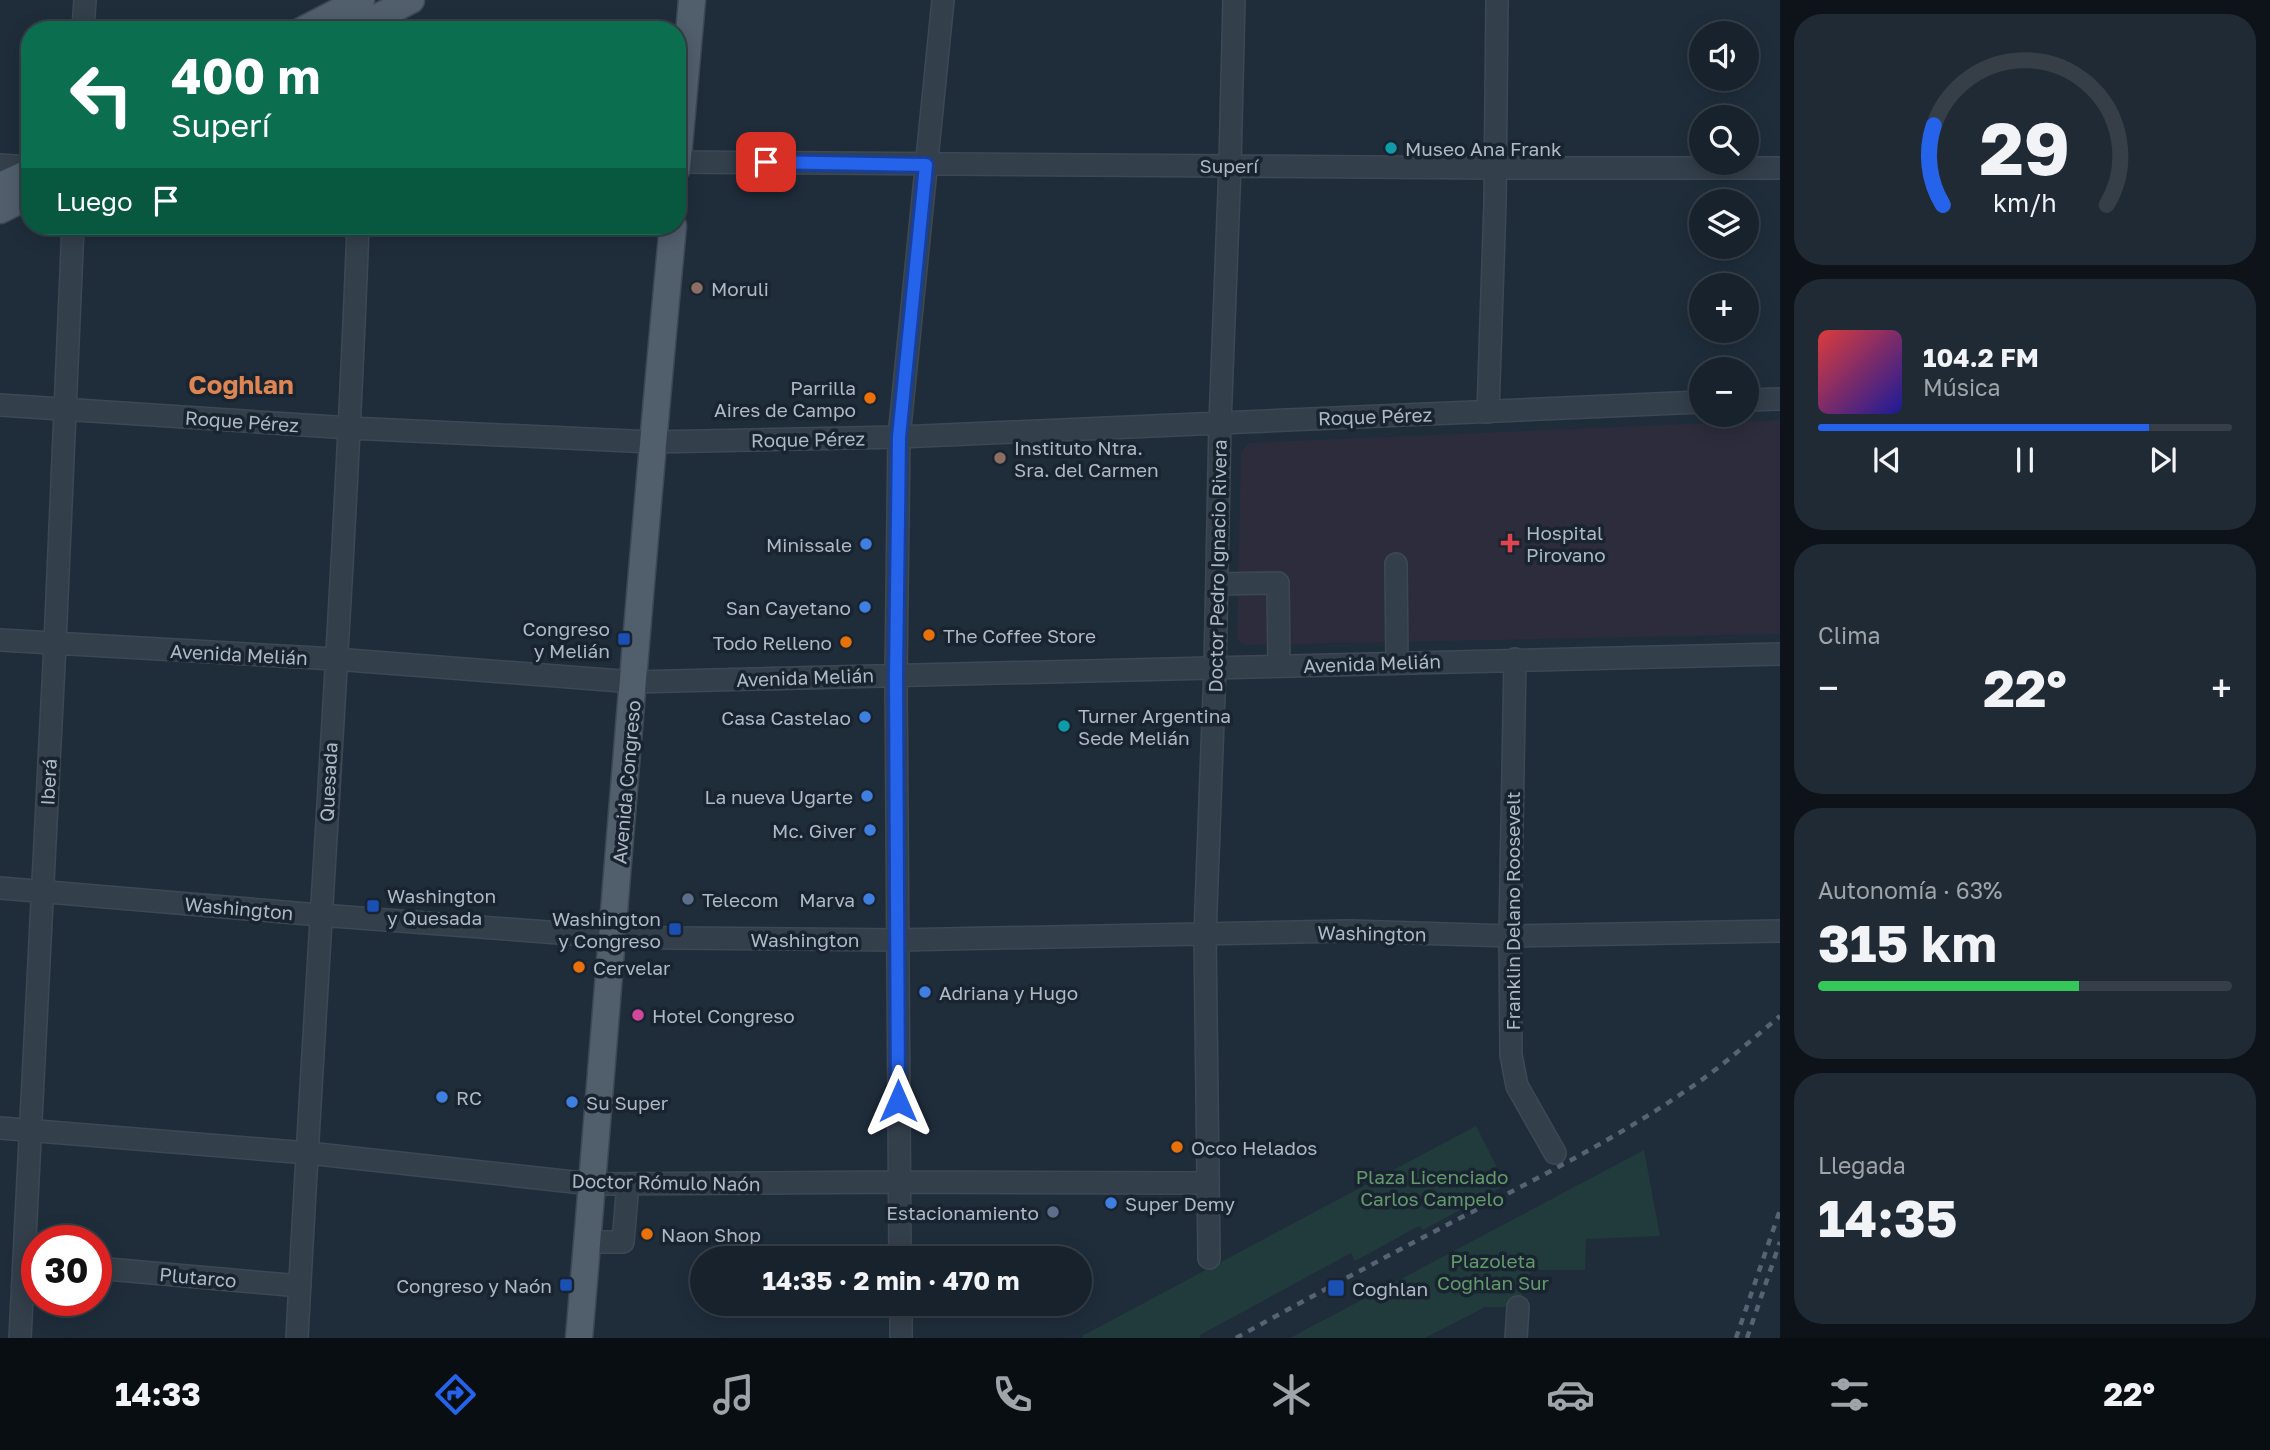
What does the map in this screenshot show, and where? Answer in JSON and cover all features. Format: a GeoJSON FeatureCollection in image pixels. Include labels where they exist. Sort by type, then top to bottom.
{"type":"FeatureCollection","features":[{"type":"Feature","properties":{"kind":"main road"},"geometry":{"type":"LineString","coordinates":[[343,21],[411,0]]}},
{"type":"Feature","properties":{"kind":"main road"},"geometry":{"type":"LineString","coordinates":[[686,65],[692,0]]}},
{"type":"Feature","properties":{"kind":"main road"},"geometry":{"type":"LineString","coordinates":[[0,187],[21,175]]}},
{"type":"Feature","properties":{"kind":"main road"},"geometry":{"type":"LineString","coordinates":[[0,210],[21,200]]}},
{"type":"Feature","properties":{"kind":"main road","name":"Avenida Congreso"},"geometry":{"type":"LineString","coordinates":[[579,1338],[652,442],[672,235]]}},
{"type":"Feature","properties":{"kind":"street"},"geometry":{"type":"LineString","coordinates":[[84,21],[85,0]]}},
{"type":"Feature","properties":{"kind":"street"},"geometry":{"type":"LineString","coordinates":[[900,1246],[896,675],[899,437],[943,0]]}},
{"type":"Feature","properties":{"kind":"street","name":"Doctor Pedro Ignacio Rivera"},"geometry":{"type":"LineString","coordinates":[[1209,1258],[1205,935],[1234,0]]}},
{"type":"Feature","properties":{"kind":"street"},"geometry":{"type":"LineString","coordinates":[[1488,412],[1497,0]]}},
{"type":"Feature","properties":{"kind":"street","name":"Superí"},"geometry":{"type":"LineString","coordinates":[[686,162],[1780,168]]}},
{"type":"Feature","properties":{"kind":"street"},"geometry":{"type":"LineString","coordinates":[[0,165],[21,168]]}},
{"type":"Feature","properties":{"kind":"street","name":"Iberá"},"geometry":{"type":"LineString","coordinates":[[31,1225],[32,1130],[73,235]]}},
{"type":"Feature","properties":{"kind":"street","name":"Quesada"},"geometry":{"type":"LineString","coordinates":[[297,1338],[350,428],[358,235]]}},
{"type":"Feature","properties":{"kind":"street"},"geometry":{"type":"LineString","coordinates":[[1759,400],[1780,399]]}},
{"type":"Feature","properties":{"kind":"street","name":"Roque Pérez"},"geometry":{"type":"LineString","coordinates":[[0,405],[350,428],[652,442],[899,437],[1689,403]]}},
{"type":"Feature","properties":{"kind":"street"},"geometry":{"type":"LineString","coordinates":[[1396,564],[1396,662]]}},
{"type":"Feature","properties":{"kind":"street"},"geometry":{"type":"LineString","coordinates":[[1217,584],[1278,583],[1279,666]]}},
{"type":"Feature","properties":{"kind":"street","name":"Avenida Melián"},"geometry":{"type":"LineString","coordinates":[[0,640],[335,659],[634,682],[1780,654]]}},
{"type":"Feature","properties":{"kind":"street","name":"Franklin Delano Roosevelt"},"geometry":{"type":"LineString","coordinates":[[1515,659],[1510,936],[1511,1055],[1517,1086],[1555,1153]]}},
{"type":"Feature","properties":{"kind":"street","name":"Washington"},"geometry":{"type":"LineString","coordinates":[[0,888],[613,937],[898,940],[1349,931],[1510,936],[1780,931]]}},
{"type":"Feature","properties":{"kind":"street","name":"Doctor Rómulo Naón"},"geometry":{"type":"LineString","coordinates":[[0,1128],[309,1153],[592,1184],[1208,1183]]}},
{"type":"Feature","properties":{"kind":"street"},"geometry":{"type":"LineString","coordinates":[[587,1242],[623,1242],[628,1184]]}},
{"type":"Feature","properties":{"kind":"street","name":"Plutarco"},"geometry":{"type":"LineString","coordinates":[[112,1269],[300,1286]]}},
{"type":"Feature","properties":{"kind":"street"},"geometry":{"type":"LineString","coordinates":[[1516,1338],[1518,1307]]}},
{"type":"Feature","properties":{"kind":"street","name":"Iberá"},"geometry":{"type":"LineString","coordinates":[[20,1338],[23,1316]]}},
{"type":"Feature","properties":{"kind":"street"},"geometry":{"type":"LineString","coordinates":[[901,1316],[901,1338]]}},
{"type":"Feature","properties":{"kind":"shaded area","name":"Hospital Pirovano"},"geometry":{"type":"Polygon","coordinates":[[[1780,420],[1780,634],[1245,645],[1237,639],[1241,453],[1249,443],[1689,424],[1689,427],[1759,427],[1759,421],[1780,420]]]}},
{"type":"Feature","properties":{"kind":"green space","name":"Plaza Licenciado Carlos Campelo"},"geometry":{"type":"Polygon","coordinates":[[[1476,1126],[1506,1185],[1423,1230],[1419,1226],[1355,1261],[1351,1253],[1200,1335],[1200,1338],[1083,1338],[1082,1336],[1476,1126]]]}},
{"type":"Feature","properties":{"kind":"green space","name":"Plazoleta Coghlan Sur"},"geometry":{"type":"Polygon","coordinates":[[[1644,1150],[1660,1236],[1586,1239],[1585,1270],[1531,1270],[1518,1307],[1485,1307],[1425,1338],[1290,1338],[1644,1150]]]}},
{"type":"Feature","properties":{"kind":"railway"},"geometry":{"type":"LineString","coordinates":[[1236,1338],[1604,1142],[1709,1074],[1780,1016]]}},
{"type":"Feature","properties":{"kind":"railway"},"geometry":{"type":"LineString","coordinates":[[1736,1338],[1780,1210]]}},
{"type":"Feature","properties":{"kind":"railway"},"geometry":{"type":"LineString","coordinates":[[1747,1338],[1780,1242]]}},
{"type":"Feature","properties":{"kind":"place","name":"Museo Ana Frank"},"geometry":{"type":"Point","coordinates":[1391,148]}},
{"type":"Feature","properties":{"kind":"place","name":"Moruli"},"geometry":{"type":"Point","coordinates":[697,288]}},
{"type":"Feature","properties":{"kind":"place","name":"Parrilla Aires de Campo"},"geometry":{"type":"Point","coordinates":[870,398]}},
{"type":"Feature","properties":{"kind":"place","name":"Instituto Ntra. Sra. del Carmen"},"geometry":{"type":"Point","coordinates":[1000,458]}},
{"type":"Feature","properties":{"kind":"place","name":"Hospital Pirovano"},"geometry":{"type":"Point","coordinates":[1510,543]}},
{"type":"Feature","properties":{"kind":"place","name":"Minissale"},"geometry":{"type":"Point","coordinates":[866,544]}},
{"type":"Feature","properties":{"kind":"place","name":"San Cayetano"},"geometry":{"type":"Point","coordinates":[865,607]}},
{"type":"Feature","properties":{"kind":"place","name":"The Coffee Store"},"geometry":{"type":"Point","coordinates":[929,635]}},
{"type":"Feature","properties":{"kind":"place","name":"Congreso y Melián"},"geometry":{"type":"Point","coordinates":[624,639]}},
{"type":"Feature","properties":{"kind":"place","name":"Todo Relleno"},"geometry":{"type":"Point","coordinates":[846,642]}},
{"type":"Feature","properties":{"kind":"place","name":"Casa Castelao"},"geometry":{"type":"Point","coordinates":[865,717]}},
{"type":"Feature","properties":{"kind":"place","name":"Turner Argentina Sede Melián"},"geometry":{"type":"Point","coordinates":[1064,726]}},
{"type":"Feature","properties":{"kind":"place","name":"La nueva Ugarte"},"geometry":{"type":"Point","coordinates":[867,796]}},
{"type":"Feature","properties":{"kind":"place","name":"Mc. Giver"},"geometry":{"type":"Point","coordinates":[870,830]}},
{"type":"Feature","properties":{"kind":"place","name":"Telecom"},"geometry":{"type":"Point","coordinates":[688,899]}},
{"type":"Feature","properties":{"kind":"place","name":"Marva"},"geometry":{"type":"Point","coordinates":[869,899]}},
{"type":"Feature","properties":{"kind":"place","name":"Washington y Quesada"},"geometry":{"type":"Point","coordinates":[373,906]}},
{"type":"Feature","properties":{"kind":"place","name":"Washington y Congreso"},"geometry":{"type":"Point","coordinates":[675,929]}},
{"type":"Feature","properties":{"kind":"place","name":"Cervelar"},"geometry":{"type":"Point","coordinates":[579,967]}},
{"type":"Feature","properties":{"kind":"place","name":"Adriana y Hugo"},"geometry":{"type":"Point","coordinates":[925,992]}},
{"type":"Feature","properties":{"kind":"place","name":"Hotel Congreso"},"geometry":{"type":"Point","coordinates":[638,1015]}},
{"type":"Feature","properties":{"kind":"place","name":"RC"},"geometry":{"type":"Point","coordinates":[442,1097]}},
{"type":"Feature","properties":{"kind":"place","name":"Su Super"},"geometry":{"type":"Point","coordinates":[572,1102]}},
{"type":"Feature","properties":{"kind":"place","name":"Occo Helados"},"geometry":{"type":"Point","coordinates":[1177,1147]}},
{"type":"Feature","properties":{"kind":"place","name":"Super Demy"},"geometry":{"type":"Point","coordinates":[1111,1203]}},
{"type":"Feature","properties":{"kind":"place","name":"Estacionamiento"},"geometry":{"type":"Point","coordinates":[1053,1212]}},
{"type":"Feature","properties":{"kind":"place","name":"Naon Shop"},"geometry":{"type":"Point","coordinates":[647,1234]}},
{"type":"Feature","properties":{"kind":"place","name":"Congreso y Naón"},"geometry":{"type":"Point","coordinates":[566,1285]}},
{"type":"Feature","properties":{"kind":"place","name":"Coghlan"},"geometry":{"type":"Point","coordinates":[1336,1288]}},
{"type":"Feature","properties":{"kind":"district","name":"Coghlan"},"geometry":{"type":"Point","coordinates":[241,384]}},
{"type":"Feature","properties":{"kind":"route"},"geometry":{"type":"LineString","coordinates":[[766,162],[926,165],[899,437],[896,675],[898,1101]]}}]}
